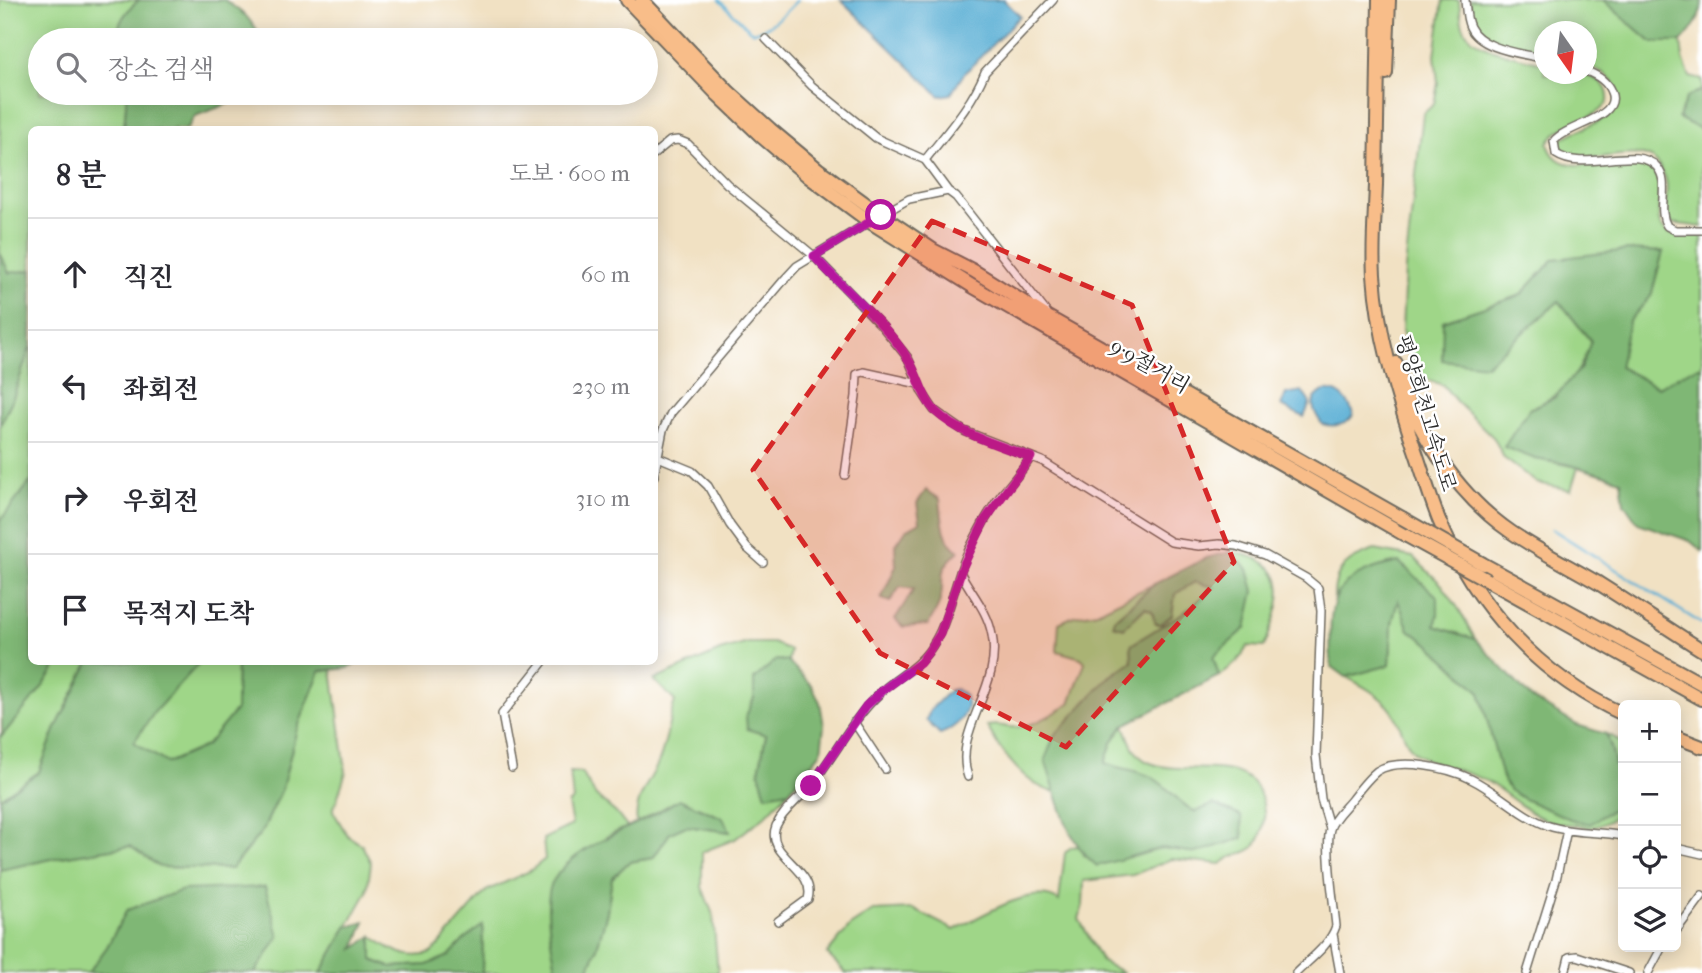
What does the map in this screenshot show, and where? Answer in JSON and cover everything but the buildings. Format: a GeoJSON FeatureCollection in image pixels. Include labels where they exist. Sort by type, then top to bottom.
{"type":"FeatureCollection","features":[{"type":"Feature","properties":{"kind":"highway","name":"9·9절거리"},"geometry":{"type":"LineString","coordinates":[[627,0],[654,28]]}},
{"type":"Feature","properties":{"kind":"highway","name":"9·9절거리"},"geometry":{"type":"LineString","coordinates":[[642,0],[729,92],[875,219],[974,271],[1051,319],[1483,564],[1702,684]]}},
{"type":"Feature","properties":{"kind":"highway","name":"평양희천고속도로"},"geometry":{"type":"LineString","coordinates":[[1380,0],[1374,274],[1384,346],[1394,385],[1439,521],[1488,606],[1530,654],[1563,681],[1618,712]]}},
{"type":"Feature","properties":{"kind":"highway","name":"평양희천고속도로"},"geometry":{"type":"LineString","coordinates":[[1388,0],[1380,274],[1397,367],[1418,419],[1436,454],[1489,514],[1510,531],[1702,650]]}},
{"type":"Feature","properties":{"kind":"highway","name":"9·9절거리"},"geometry":{"type":"LineString","coordinates":[[658,32],[718,95],[809,177],[972,286],[1407,536],[1702,699]]}},
{"type":"Feature","properties":{"kind":"highway"},"geometry":{"type":"LineString","coordinates":[[1681,739],[1702,747]]}},
{"type":"Feature","properties":{"kind":"street"},"geometry":{"type":"LineString","coordinates":[[925,160],[957,119],[985,72],[1053,0]]}},
{"type":"Feature","properties":{"kind":"street"},"geometry":{"type":"LineString","coordinates":[[1465,0],[1470,29],[1478,37],[1489,44],[1534,56]]}},
{"type":"Feature","properties":{"kind":"street"},"geometry":{"type":"LineString","coordinates":[[766,39],[812,86],[876,138],[925,160],[1001,252],[1051,319]]}},
{"type":"Feature","properties":{"kind":"street"},"geometry":{"type":"LineString","coordinates":[[1597,77],[1606,83],[1613,97],[1608,111],[1559,135],[1554,141],[1556,154],[1572,161],[1634,157],[1648,160],[1657,167],[1661,175],[1661,208],[1667,226],[1675,230],[1702,230]]}},
{"type":"Feature","properties":{"kind":"street"},"geometry":{"type":"LineString","coordinates":[[658,151],[670,141],[678,140],[688,144],[727,184],[814,256],[881,325],[908,358],[934,410],[964,431],[1042,461],[1171,542],[1199,546],[1236,546],[1265,555],[1306,578],[1318,589],[1321,611],[1316,755],[1321,799],[1330,829],[1336,926],[1333,934],[1296,973]]}},
{"type":"Feature","properties":{"kind":"street"},"geometry":{"type":"LineString","coordinates":[[763,562],[747,548],[730,526],[708,486],[692,471],[658,457],[663,430],[671,413],[797,266],[909,199],[948,191]]}},
{"type":"Feature","properties":{"kind":"street"},"geometry":{"type":"LineString","coordinates":[[845,475],[857,374],[863,372],[919,384]]}},
{"type":"Feature","properties":{"kind":"street"},"geometry":{"type":"LineString","coordinates":[[778,921],[808,899],[810,886],[778,848],[774,834],[776,826],[783,814],[811,786],[854,722],[883,690],[920,663],[929,651],[940,634],[960,572],[985,520],[1031,457]]}},
{"type":"Feature","properties":{"kind":"street"},"geometry":{"type":"LineString","coordinates":[[960,572],[986,615],[993,638],[994,668],[967,741],[964,766],[968,777]]}},
{"type":"Feature","properties":{"kind":"street"},"geometry":{"type":"LineString","coordinates":[[512,768],[502,714],[541,665]]}},
{"type":"Feature","properties":{"kind":"street"},"geometry":{"type":"LineString","coordinates":[[854,722],[885,769]]}},
{"type":"Feature","properties":{"kind":"street"},"geometry":{"type":"LineString","coordinates":[[1330,829],[1372,776],[1397,764],[1441,769],[1471,779],[1548,826],[1618,835]]}},
{"type":"Feature","properties":{"kind":"street"},"geometry":{"type":"LineString","coordinates":[[1527,973],[1556,880],[1567,830]]}},
{"type":"Feature","properties":{"kind":"street"},"geometry":{"type":"LineString","coordinates":[[1681,849],[1702,854]]}},
{"type":"Feature","properties":{"kind":"street"},"geometry":{"type":"LineString","coordinates":[[1681,924],[1702,896]]}},
{"type":"Feature","properties":{"kind":"street"},"geometry":{"type":"LineString","coordinates":[[1333,934],[1340,973]]}},
{"type":"Feature","properties":{"kind":"street"},"geometry":{"type":"LineString","coordinates":[[1648,973],[1659,952]]}},
{"type":"Feature","properties":{"kind":"street"},"geometry":{"type":"LineString","coordinates":[[1565,973],[1569,957],[1577,956],[1629,973]]}},
{"type":"Feature","properties":{"kind":"highlighted area"},"geometry":{"type":"Polygon","coordinates":[[[932,221],[1132,305],[1234,562],[1066,747],[880,653],[753,470],[932,221]]]}},
{"type":"Feature","properties":{"kind":"green space"},"geometry":{"type":"Polygon","coordinates":[[[0,0],[139,0],[118,28],[28,28],[28,105],[126,105],[124,126],[28,126],[28,270],[9,273],[0,253],[0,0]]]}},
{"type":"Feature","properties":{"kind":"green space"},"geometry":{"type":"Polygon","coordinates":[[[139,0],[225,0],[246,16],[256,28],[118,28],[139,0]]]}},
{"type":"Feature","properties":{"kind":"green space"},"geometry":{"type":"Polygon","coordinates":[[[1443,0],[1459,0],[1461,18],[1469,36],[1499,52],[1534,61],[1534,84],[1597,84],[1597,80],[1607,91],[1608,102],[1594,114],[1553,136],[1548,143],[1554,155],[1564,162],[1576,165],[1633,161],[1644,164],[1653,171],[1657,180],[1659,221],[1663,228],[1674,234],[1702,235],[1702,366],[1658,387],[1619,367],[1629,321],[1651,296],[1663,251],[1554,259],[1521,295],[1443,321],[1486,365],[1559,301],[1591,342],[1581,366],[1569,383],[1552,397],[1529,409],[1535,459],[1578,467],[1571,490],[1537,483],[1504,458],[1494,438],[1443,385],[1416,375],[1402,331],[1405,269],[1423,114],[1434,104],[1438,83],[1435,55],[1443,0]]]}},
{"type":"Feature","properties":{"kind":"green space"},"geometry":{"type":"Polygon","coordinates":[[[1470,0],[1603,0],[1651,42],[1681,42],[1683,59],[1690,77],[1702,80],[1702,90],[1687,97],[1678,118],[1702,130],[1702,227],[1671,223],[1666,209],[1665,177],[1654,160],[1642,155],[1580,157],[1560,151],[1558,142],[1604,118],[1616,103],[1616,87],[1597,71],[1597,21],[1534,21],[1534,51],[1507,44],[1473,27],[1470,0]]]}},
{"type":"Feature","properties":{"kind":"green space"},"geometry":{"type":"Polygon","coordinates":[[[1603,0],[1702,0],[1696,23],[1681,42],[1651,42],[1603,0]]]}},
{"type":"Feature","properties":{"kind":"green space"},"geometry":{"type":"Polygon","coordinates":[[[1702,90],[1702,130],[1678,118],[1687,97],[1702,90]]]}},
{"type":"Feature","properties":{"kind":"green space"},"geometry":{"type":"Polygon","coordinates":[[[126,105],[225,105],[195,116],[189,126],[124,126],[126,105]]]}},
{"type":"Feature","properties":{"kind":"green space"},"geometry":{"type":"Polygon","coordinates":[[[1628,250],[1663,252],[1651,296],[1629,321],[1619,367],[1658,387],[1702,366],[1702,551],[1690,541],[1638,523],[1624,503],[1621,480],[1567,464],[1535,459],[1504,447],[1529,409],[1554,398],[1581,368],[1591,341],[1559,301],[1486,365],[1442,360],[1443,321],[1521,295],[1554,259],[1628,250]]]}},
{"type":"Feature","properties":{"kind":"green space"},"geometry":{"type":"Polygon","coordinates":[[[0,253],[9,273],[28,271],[28,353],[13,398],[0,426],[0,253]]]}},
{"type":"Feature","properties":{"kind":"green space"},"geometry":{"type":"Polygon","coordinates":[[[28,353],[28,485],[0,521],[0,426],[13,398],[28,353]]]}},
{"type":"Feature","properties":{"kind":"green space"},"geometry":{"type":"Polygon","coordinates":[[[28,485],[28,665],[57,665],[2,736],[0,521],[28,485]]]}},
{"type":"Feature","properties":{"kind":"green space"},"geometry":{"type":"Polygon","coordinates":[[[926,490],[940,499],[946,535],[953,547],[959,551],[943,571],[939,604],[928,625],[903,627],[895,619],[914,589],[900,587],[890,602],[881,599],[896,566],[895,546],[906,530],[920,522],[917,503],[926,490]]]}},
{"type":"Feature","properties":{"kind":"green space"},"geometry":{"type":"Polygon","coordinates":[[[1375,550],[1413,557],[1442,585],[1475,639],[1435,626],[1438,614],[1416,578],[1399,562],[1363,573],[1334,597],[1340,571],[1351,561],[1375,550]]]}},
{"type":"Feature","properties":{"kind":"green space"},"geometry":{"type":"Polygon","coordinates":[[[1230,552],[1266,564],[1275,573],[1279,598],[1264,647],[1248,646],[1237,662],[1219,676],[1213,657],[1246,628],[1248,569],[1230,552]]]}},
{"type":"Feature","properties":{"kind":"green space"},"geometry":{"type":"Polygon","coordinates":[[[1230,552],[1248,569],[1254,591],[1246,628],[1213,657],[1219,676],[1124,725],[1112,742],[1105,763],[1153,778],[1196,812],[1213,804],[1241,816],[1243,838],[1196,853],[1162,848],[1097,866],[1077,845],[1059,803],[1045,760],[1054,736],[1109,677],[1132,662],[1131,645],[1192,607],[1214,587],[1195,582],[1175,594],[1172,615],[1161,624],[1155,624],[1152,611],[1145,608],[1124,628],[1113,625],[1115,619],[1156,583],[1206,558],[1230,552]]]}},
{"type":"Feature","properties":{"kind":"green space"},"geometry":{"type":"Polygon","coordinates":[[[1399,562],[1438,597],[1435,626],[1475,639],[1531,698],[1577,725],[1606,734],[1618,778],[1618,798],[1614,808],[1590,824],[1570,819],[1509,790],[1501,774],[1480,692],[1427,642],[1409,630],[1398,600],[1392,623],[1390,665],[1346,677],[1331,666],[1331,624],[1337,595],[1345,584],[1375,568],[1399,562]]]}},
{"type":"Feature","properties":{"kind":"green space"},"geometry":{"type":"Polygon","coordinates":[[[1194,581],[1215,587],[1193,607],[1132,645],[1132,661],[1109,677],[1045,760],[1056,792],[1035,784],[1015,767],[987,726],[1026,726],[1070,704],[1085,662],[1081,658],[1057,651],[1059,623],[1074,616],[1097,612],[1156,583],[1115,619],[1124,627],[1145,608],[1172,615],[1175,594],[1194,581]]]}},
{"type":"Feature","properties":{"kind":"green space"},"geometry":{"type":"Polygon","coordinates":[[[1398,599],[1409,630],[1427,642],[1480,692],[1501,774],[1618,792],[1618,812],[1613,818],[1589,828],[1552,822],[1527,809],[1488,782],[1417,754],[1406,740],[1389,706],[1372,692],[1346,677],[1390,665],[1392,623],[1398,599]]]}},
{"type":"Feature","properties":{"kind":"green space"},"geometry":{"type":"Polygon","coordinates":[[[748,643],[773,643],[790,650],[788,661],[776,660],[746,716],[766,735],[759,771],[766,794],[789,791],[765,816],[735,839],[702,852],[702,887],[713,915],[718,973],[587,973],[607,912],[612,878],[629,862],[653,858],[670,833],[686,826],[729,832],[723,818],[679,799],[637,823],[638,806],[643,790],[662,754],[675,701],[654,680],[720,651],[748,643]]]}},
{"type":"Feature","properties":{"kind":"green space"},"geometry":{"type":"Polygon","coordinates":[[[776,660],[788,661],[811,685],[820,702],[824,726],[821,752],[789,791],[766,795],[759,772],[766,735],[747,729],[746,716],[754,698],[754,679],[776,660]]]}},
{"type":"Feature","properties":{"kind":"green space"},"geometry":{"type":"Polygon","coordinates":[[[57,665],[88,665],[56,728],[39,772],[0,798],[0,735],[41,689],[57,665]]]}},
{"type":"Feature","properties":{"kind":"green space"},"geometry":{"type":"Polygon","coordinates":[[[88,665],[197,665],[156,710],[134,742],[167,763],[206,746],[236,710],[237,665],[352,665],[348,668],[320,671],[296,732],[282,789],[263,830],[231,869],[160,867],[130,846],[0,870],[0,798],[39,772],[56,728],[88,665]]]}},
{"type":"Feature","properties":{"kind":"green space"},"geometry":{"type":"Polygon","coordinates":[[[197,665],[237,665],[236,710],[206,746],[167,763],[133,742],[156,710],[197,665]]]}},
{"type":"Feature","properties":{"kind":"green space"},"geometry":{"type":"Polygon","coordinates":[[[332,670],[346,772],[333,811],[347,835],[362,845],[371,863],[367,892],[321,973],[255,973],[279,936],[127,910],[107,947],[88,973],[0,973],[0,870],[130,846],[160,867],[231,869],[263,830],[282,789],[296,732],[320,671],[332,670]]]}},
{"type":"Feature","properties":{"kind":"green space"},"geometry":{"type":"Polygon","coordinates":[[[1124,725],[1135,750],[1146,761],[1161,766],[1234,772],[1248,779],[1259,791],[1264,815],[1257,844],[1221,864],[1171,859],[1133,875],[1084,881],[1083,905],[1079,919],[1102,962],[1124,973],[846,973],[827,954],[850,926],[873,911],[913,909],[954,930],[1021,899],[1048,896],[1059,901],[1065,853],[1071,847],[1079,846],[1084,856],[1133,857],[1162,848],[1196,853],[1213,804],[1196,812],[1148,775],[1105,764],[1112,742],[1124,725]]]}},
{"type":"Feature","properties":{"kind":"green space"},"geometry":{"type":"Polygon","coordinates":[[[1606,734],[1618,740],[1618,779],[1611,748],[1606,734]]]}},
{"type":"Feature","properties":{"kind":"green space"},"geometry":{"type":"Polygon","coordinates":[[[570,772],[582,773],[596,796],[616,813],[627,827],[606,837],[557,971],[561,973],[482,973],[483,927],[464,940],[449,956],[427,965],[390,967],[372,960],[372,936],[400,953],[416,956],[432,953],[486,891],[530,871],[545,859],[543,839],[572,825],[568,804],[573,800],[570,772]]]}},
{"type":"Feature","properties":{"kind":"green space"},"geometry":{"type":"Polygon","coordinates":[[[679,799],[723,818],[730,832],[686,826],[670,833],[653,858],[629,862],[612,878],[607,912],[587,973],[557,971],[548,912],[553,881],[561,870],[584,851],[679,799]]]}},
{"type":"Feature","properties":{"kind":"green space"},"geometry":{"type":"Polygon","coordinates":[[[265,887],[279,936],[255,973],[88,973],[107,947],[127,910],[183,890],[265,887]]]}},
{"type":"Feature","properties":{"kind":"green space"},"geometry":{"type":"Polygon","coordinates":[[[365,922],[354,949],[372,936],[372,960],[390,967],[427,965],[449,956],[483,925],[482,973],[321,973],[347,927],[365,922]]]}},
{"type":"Feature","properties":{"kind":"water"},"geometry":{"type":"Polygon","coordinates":[[[841,0],[1004,0],[1020,16],[963,75],[951,94],[940,96],[841,0]]]}},
{"type":"Feature","properties":{"kind":"water"},"geometry":{"type":"Polygon","coordinates":[[[1302,391],[1310,403],[1304,417],[1281,406],[1286,394],[1302,391]]]}},
{"type":"Feature","properties":{"kind":"water"},"geometry":{"type":"Polygon","coordinates":[[[1324,391],[1339,394],[1346,401],[1353,415],[1347,421],[1335,425],[1322,424],[1313,406],[1315,398],[1324,391]]]}},
{"type":"Feature","properties":{"kind":"water"},"geometry":{"type":"Polygon","coordinates":[[[956,689],[963,694],[967,707],[960,721],[940,734],[926,720],[931,709],[950,690],[956,689]]]}},
{"type":"Feature","properties":{"kind":"waterway"},"geometry":{"type":"LineString","coordinates":[[719,0],[752,32],[771,24],[797,0]]}},
{"type":"Feature","properties":{"kind":"waterway"},"geometry":{"type":"LineString","coordinates":[[1552,529],[1702,624]]}},
{"type":"Feature","properties":{"kind":"route"},"geometry":{"type":"LineString","coordinates":[[811,786],[866,706],[920,663],[929,651],[940,634],[967,555],[985,520],[1031,457],[964,431],[934,410],[922,392],[908,358],[881,325],[814,256],[881,215]]}}]}
